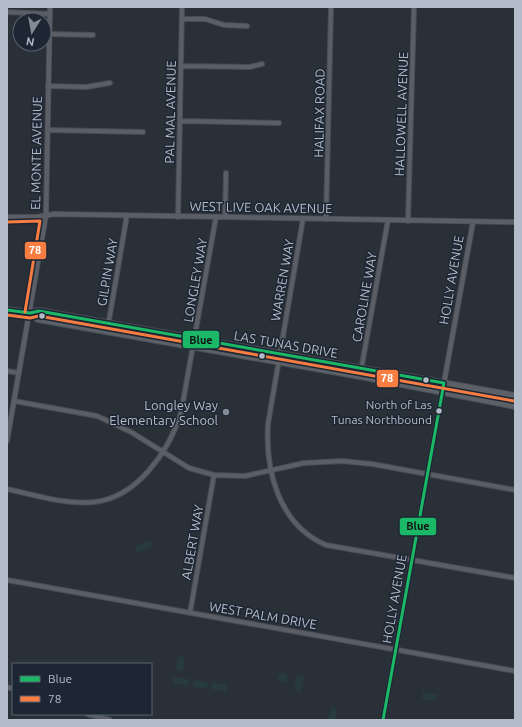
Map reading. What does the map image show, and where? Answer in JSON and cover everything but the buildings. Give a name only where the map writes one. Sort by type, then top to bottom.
[{"type":"main road","name":"LAS TUNAS DRIVE","points":[[7,310],[30,314],[39,311],[515,396]]},
{"type":"main road","name":"LAS TUNAS DRIVE","points":[[30,314],[36,319],[360,376],[515,406]]},
{"type":"street","name":"PAL MAL AVENUE","points":[[178,216],[182,7]]},
{"type":"street","name":"HALIFAX ROAD","points":[[326,219],[331,7]]},
{"type":"street","name":"HALLOWELL AVENUE","points":[[408,221],[414,7]]},
{"type":"street","points":[[182,19],[205,19],[224,25],[247,26]]},
{"type":"street","points":[[52,34],[93,35]]},
{"type":"street","name":"EL MONTE AVENUE","points":[[7,441],[46,215],[49,52]]},
{"type":"street","points":[[181,66],[250,67],[262,64]]},
{"type":"street","points":[[48,86],[86,87],[110,83]]},
{"type":"street","points":[[180,122],[279,123]]},
{"type":"street","points":[[48,130],[143,132]]},
{"type":"street","points":[[224,217],[226,173]]},
{"type":"street","name":"WEST LIVE OAK AVENUE","points":[[7,217],[37,217],[46,215],[126,215],[515,222]]},
{"type":"street","name":"GILPIN WAY","points":[[107,332],[126,215]]},
{"type":"street","name":"LONGLEY WAY","points":[[7,489],[83,502],[108,499],[129,488],[144,475],[163,452],[177,426],[181,413],[216,217]]},
{"type":"street","name":"WARREN WAY","points":[[303,219],[268,424],[267,446],[271,471],[281,503],[295,524],[312,538],[335,547],[515,578]]},
{"type":"street","name":"CAROLINE WAY","points":[[360,376],[388,220]]},
{"type":"street","name":"HOLLY AVENUE","points":[[383,720],[473,222]]},
{"type":"street","points":[[7,371],[19,373]]},
{"type":"street","points":[[14,401],[97,416],[131,432],[189,468],[214,475],[240,476],[271,471],[304,463],[342,461],[372,464],[515,490]]},
{"type":"street","name":"ALBERT WAY","points":[[190,612],[214,475]]},
{"type":"street","name":"WEST PALM DRIVE","points":[[7,580],[515,671]]},
{"type":"street","points":[[91,715],[110,720]]},
{"type":"green space","points":[[151,540],[153,547],[137,553],[135,546]]},
{"type":"green space","points":[[178,656],[185,657],[183,671],[176,670]]},
{"type":"green space","points":[[281,673],[285,673],[287,674],[287,682],[281,683],[278,680],[278,676]]},
{"type":"green space","points":[[297,676],[304,677],[301,692],[294,690]]},
{"type":"green space","points":[[174,677],[189,679],[188,686],[173,683]]},
{"type":"green space","points":[[194,680],[208,683],[207,689],[193,687]]},
{"type":"green space","points":[[212,682],[227,685],[226,692],[211,689]]},
{"type":"green space","points":[[423,692],[437,695],[436,701],[422,699]]},
{"type":"green space","points":[[331,707],[337,709],[335,720],[328,720]]},
{"type":"transit line","name":"78","points":[[7,222],[40,221],[25,312]]},
{"type":"transit line","name":"Blue","points":[[7,310],[30,313],[39,311],[444,383],[383,720]]},
{"type":"transit line","name":"78","points":[[7,315],[30,318],[39,316],[514,401]]},
{"type":"place","name":"North of Las Tunas Northbound","points":[[439,411]]},
{"type":"place","name":"Longley Way Elementary School","points":[[226,412]]}]
